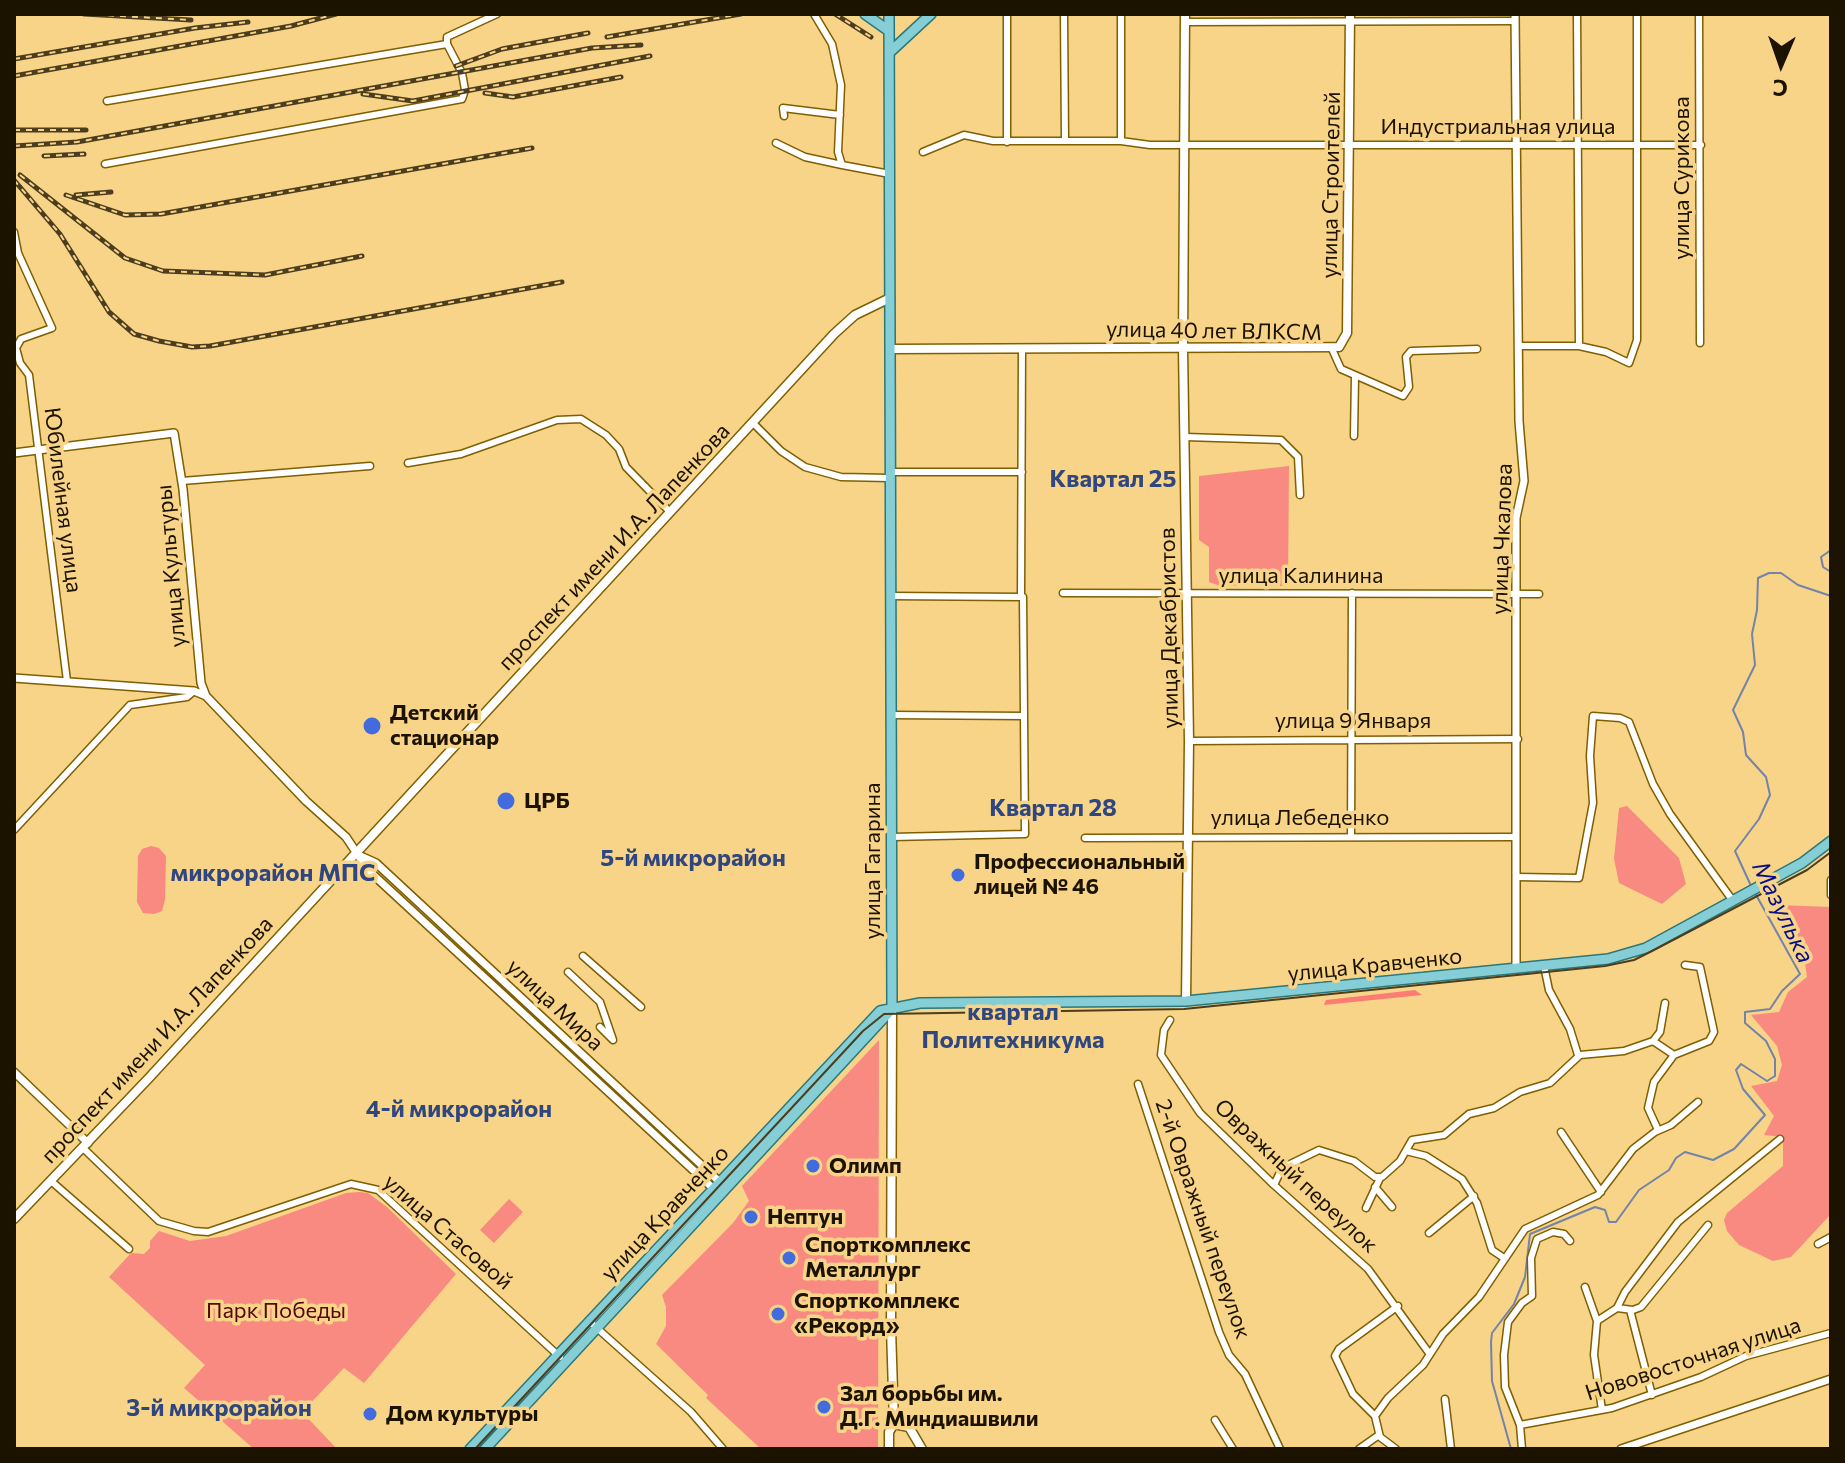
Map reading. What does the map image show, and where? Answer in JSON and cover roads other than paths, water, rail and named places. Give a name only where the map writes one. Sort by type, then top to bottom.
[{"type":"main road","points":[[865,14],[889,31]]},
{"type":"main road","name":"улица Гагарина","points":[[889,14],[891,1328],[894,1424],[889,1432],[889,1449]]},
{"type":"main road","points":[[889,53],[931,14]]},
{"type":"main road","name":"улица Декабристов","points":[[1185,18],[1183,348],[1189,741],[1186,1001]]},
{"type":"main road","name":"улица Строителей","points":[[1332,349],[1339,347],[1347,333],[1350,18]]},
{"type":"main road","name":"проспект имени И.А. Лапенкова","points":[[14,1219],[86,1146],[353,853],[855,315],[890,298]]},
{"type":"main road","name":"улица 40 лет ВЛКСМ","points":[[890,349],[1332,349]]},
{"type":"main road","name":"улица Кравченко","points":[[593,1325],[609,1299],[872,1017],[892,1009],[920,1003],[1186,1001],[1629,955],[1766,884],[1831,841]]},
{"type":"main road","name":"улица Кравченко","points":[[470,1449],[483,1446],[593,1325],[618,1307],[892,1009]]},
{"type":"main road","points":[[894,1424],[909,1427],[922,1449]]},
{"type":"street","points":[[105,164],[462,99],[465,90],[462,73],[447,44],[447,37],[497,14]]},
{"type":"street","points":[[814,14],[832,44],[841,85],[838,152],[842,165]]},
{"type":"street","points":[[1007,14],[1007,142]]},
{"type":"street","points":[[1064,14],[1065,141]]},
{"type":"street","points":[[1121,14],[1121,141]]},
{"type":"street","points":[[1577,14],[1579,346]]},
{"type":"street","points":[[1519,346],[1579,346],[1606,352],[1629,363],[1637,340],[1637,14]]},
{"type":"street","name":"улица Сурикова","points":[[1699,14],[1700,343]]},
{"type":"street","points":[[1185,18],[1515,18]]},
{"type":"street","name":"улица Чкалова","points":[[1515,18],[1519,421],[1524,481],[1516,503],[1516,968]]},
{"type":"street","points":[[107,101],[447,44]]},
{"type":"street","points":[[784,116],[783,108],[840,115]]},
{"type":"street","name":"Индустриальная улица","points":[[923,152],[964,135],[1007,142],[1121,141],[1185,145],[1701,145]]},
{"type":"street","points":[[776,143],[805,157],[890,174]]},
{"type":"street","name":"Юбилейная улица","points":[[14,232],[18,253],[52,328],[21,339],[16,348],[20,363],[29,375],[67,681]]},
{"type":"street","points":[[892,837],[1025,834],[1022,348]]},
{"type":"street","name":"улица 40 лет ВЛКСМ","points":[[1332,349],[1337,366],[1403,396],[1409,387],[1406,357],[1411,351],[1477,349]]},
{"type":"street","points":[[1354,436],[1355,376]]},
{"type":"street","points":[[408,463],[451,456],[557,420],[581,419],[606,435],[619,449],[626,467],[670,512]]},
{"type":"street","points":[[753,423],[781,451],[805,467],[841,477],[1022,472]]},
{"type":"street","name":"улица Культуры","points":[[39,450],[174,433],[182,481],[201,683],[206,696]]},
{"type":"street","points":[[1185,437],[1281,440],[1298,457],[1300,495]]},
{"type":"street","points":[[14,453],[39,450]]},
{"type":"street","points":[[182,481],[370,466]]},
{"type":"street","name":"улица Калинина","points":[[1063,593],[1539,594]]},
{"type":"street","points":[[1351,836],[1352,593]]},
{"type":"street","points":[[890,596],[1023,597]]},
{"type":"street","name":"улица Мира","points":[[14,678],[194,691],[206,696],[306,801],[346,837],[353,853],[376,863],[451,940],[725,1193]]},
{"type":"street","points":[[14,830],[130,705],[187,697],[194,691]]},
{"type":"street","points":[[891,715],[1024,716]]},
{"type":"street","points":[[1516,877],[1579,878],[1593,803],[1590,756],[1593,716],[1620,718],[1629,722],[1653,784],[1670,814],[1733,901]]},
{"type":"street","name":"улица 9 Января","points":[[1189,741],[1518,739]]},
{"type":"street","name":"улица Лебеденко","points":[[1085,838],[1516,837]]},
{"type":"street","points":[[1831,880],[1831,895]]},
{"type":"street","points":[[583,956],[641,1007]]},
{"type":"street","points":[[1658,1130],[1648,1104],[1654,1082],[1674,1055],[1709,1041],[1714,1032],[1700,967],[1685,965]]},
{"type":"street","points":[[1544,966],[1549,990],[1570,1029],[1578,1055]]},
{"type":"street","points":[[568,972],[600,1002],[613,1040],[600,1027]]},
{"type":"street","points":[[1366,1208],[1380,1178],[1398,1164],[1412,1140],[1444,1135],[1469,1114],[1494,1108],[1520,1092],[1550,1083],[1578,1055],[1624,1051],[1653,1041],[1660,1032],[1665,1003]]},
{"type":"street","points":[[872,1017],[880,1025]]},
{"type":"street","name":"Овражный переулок","points":[[1170,1020],[1164,1030],[1162,1059],[1210,1125],[1368,1269],[1398,1306],[1429,1353]]},
{"type":"street","points":[[1653,1041],[1674,1055]]},
{"type":"street","points":[[825,1067],[834,1075]]},
{"type":"street","points":[[14,1072],[86,1146]]},
{"type":"street","name":"2-й Овражный переулок","points":[[1138,1084],[1219,1332],[1229,1355],[1245,1374],[1280,1449]]},
{"type":"street","points":[[1375,1416],[1388,1398],[1423,1365],[1429,1353],[1479,1297],[1504,1258],[1534,1223],[1601,1192],[1626,1156],[1698,1102]]},
{"type":"street","points":[[1561,1132],[1601,1192]]},
{"type":"street","points":[[761,1136],[770,1143]]},
{"type":"street","points":[[1597,1321],[1617,1308],[1625,1292],[1678,1222],[1780,1139]]},
{"type":"street","name":"улица Стасовой","points":[[86,1146],[159,1221],[194,1231],[208,1232],[351,1184],[378,1190],[561,1359]]},
{"type":"street","points":[[1274,1185],[1282,1168],[1304,1161],[1312,1151],[1319,1150],[1354,1161],[1380,1178]]},
{"type":"street","points":[[1406,1151],[1422,1154],[1462,1179],[1474,1196],[1492,1250],[1504,1258]]},
{"type":"street","points":[[734,1166],[742,1173]]},
{"type":"street","points":[[51,1181],[129,1249]]},
{"type":"street","points":[[1375,1187],[1392,1207]]},
{"type":"street","points":[[1429,1233],[1474,1196]]},
{"type":"street","points":[[702,1201],[710,1209]]},
{"type":"street","points":[[1617,1308],[1630,1310],[1641,1307],[1708,1225]]},
{"type":"street","points":[[1522,1449],[1520,1425],[1504,1378],[1508,1322],[1522,1303],[1532,1296],[1531,1258],[1537,1239],[1553,1232],[1564,1234],[1570,1241]]},
{"type":"street","points":[[1818,1244],[1831,1237]]},
{"type":"street","points":[[667,1238],[676,1246]]},
{"type":"street","points":[[1585,1287],[1597,1321],[1594,1355],[1602,1410]]},
{"type":"street","points":[[609,1299],[618,1307]]},
{"type":"street","points":[[1396,1449],[1379,1435],[1375,1416],[1353,1394],[1335,1356],[1339,1349],[1398,1306]]},
{"type":"street","points":[[1630,1310],[1652,1395]]},
{"type":"street","points":[[593,1325],[691,1412],[723,1449]]},
{"type":"street","name":"Нововосточная улица","points":[[1520,1425],[1602,1410],[1652,1395],[1746,1356],[1831,1333]]},
{"type":"street","points":[[1621,1449],[1831,1379]]},
{"type":"street","points":[[1445,1399],[1451,1449]]},
{"type":"street","points":[[1215,1420],[1233,1449]]},
{"type":"street","points":[[1359,1449],[1379,1435]]},
{"type":"waterway","name":"Мазулька","points":[[1831,550],[1821,557],[1823,567],[1831,572]]},
{"type":"waterway","name":"Мазулька","points":[[1752,888],[1735,851],[1759,819],[1770,795],[1766,777],[1746,755],[1743,732],[1733,710],[1755,665],[1752,634],[1757,610],[1758,578],[1769,573],[1781,573],[1798,585],[1831,596]]},
{"type":"waterway","name":"Мазулька","points":[[1511,1449],[1492,1381],[1491,1342],[1492,1333],[1514,1304],[1525,1277],[1530,1234],[1595,1207],[1605,1210],[1609,1222],[1616,1222],[1639,1190],[1669,1170],[1676,1158],[1685,1152],[1713,1160],[1734,1149],[1765,1115],[1743,1089],[1736,1070],[1741,1064],[1767,1081],[1775,1076],[1775,1059],[1766,1041],[1745,1023],[1745,1012],[1770,1009],[1782,991],[1800,974],[1755,893]]},
{"type":"tram line","points":[[475,1449],[863,1031],[884,1014],[1184,1009],[1605,966],[1634,960],[1652,951],[1807,870],[1831,852]]},
{"type":"railway","points":[[84,14],[191,20]]},
{"type":"railway","points":[[14,76],[291,26],[336,14]]},
{"type":"railway","points":[[607,37],[741,14]]},
{"type":"railway","points":[[835,14],[871,37]]},
{"type":"railway","points":[[14,59],[248,22]]},
{"type":"railway","points":[[456,66],[502,49],[588,33]]},
{"type":"railway","points":[[14,146],[77,142],[592,48],[641,45]]},
{"type":"railway","points":[[363,94],[413,101],[650,56]]},
{"type":"railway","points":[[485,93],[513,97],[621,77]]},
{"type":"railway","points":[[14,130],[86,130]]},
{"type":"railway","points":[[66,195],[125,215],[161,214],[532,148]]},
{"type":"railway","points":[[44,156],[84,154]]},
{"type":"railway","points":[[20,175],[125,258],[163,271],[265,275],[362,256]]},
{"type":"railway","points":[[14,180],[60,234],[109,312],[134,334],[159,341],[192,347],[210,346],[562,282]]},
{"type":"railway","points":[[76,195],[111,192]]},
{"type":"place","name":"Детский стационар","points":[[372,726]]},
{"type":"place","name":"ЦРБ","points":[[506,801]]},
{"type":"place","name":"Профессиональный лицей № 46","points":[[958,875]]},
{"type":"place","name":"Олимп","points":[[813,1166]]},
{"type":"place","name":"Нептун","points":[[751,1217]]},
{"type":"place","name":"Спорткомплекс Металлург","points":[[789,1258]]},
{"type":"place","name":"Спорткомплекс «Рекорд»","points":[[778,1314]]},
{"type":"place","name":"Зал борьбы им. Д.Г. Миндиашвили","points":[[824,1407]]},
{"type":"place","name":"Дом культуры","points":[[370,1414]]},
{"type":"district","name":"Квартал 25","points":[[1113,479]]},
{"type":"district","name":"Квартал 28","points":[[1053,808]]},
{"type":"district","name":"5-й микрорайон","points":[[693,858]]},
{"type":"district","name":"микрорайон МПС","points":[[273,873]]},
{"type":"district","name":"квартал Политехникума","points":[[1013,1026]]},
{"type":"district","name":"4-й микрорайон","points":[[459,1109]]},
{"type":"district","name":"3-й микрорайон","points":[[219,1408]]},
{"type":"park label","name":"Парк Победы","points":[[276,1311]]}]
